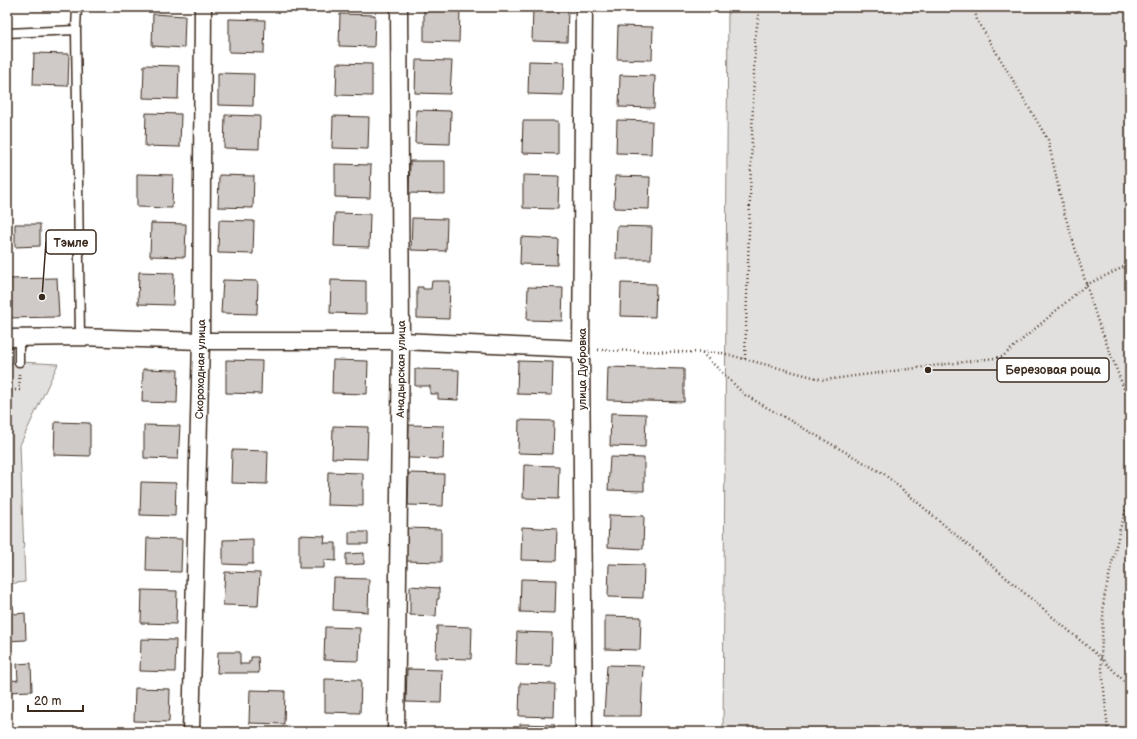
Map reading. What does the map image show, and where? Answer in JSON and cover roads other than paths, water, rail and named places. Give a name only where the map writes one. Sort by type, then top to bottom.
[{"type":"street","name":"Скороходная улица","points":[[191,732],[201,341],[203,7]]},
{"type":"street","name":"Анадырская улица","points":[[396,732],[401,341],[399,7]]},
{"type":"street","name":"улица Дубровка","points":[[584,7],[581,349],[584,732]]},
{"type":"street","points":[[13,338],[80,337],[201,341],[401,341],[581,349]]},
{"type":"lane","points":[[77,7],[76,30],[80,337]]},
{"type":"lane","points":[[7,33],[76,30]]},
{"type":"lane","points":[[13,338],[19,362]]},
{"type":"place","name":"Тэмле","points":[[42,297]]},
{"type":"place","name":"Березовая роща","points":[[928,370]]}]
